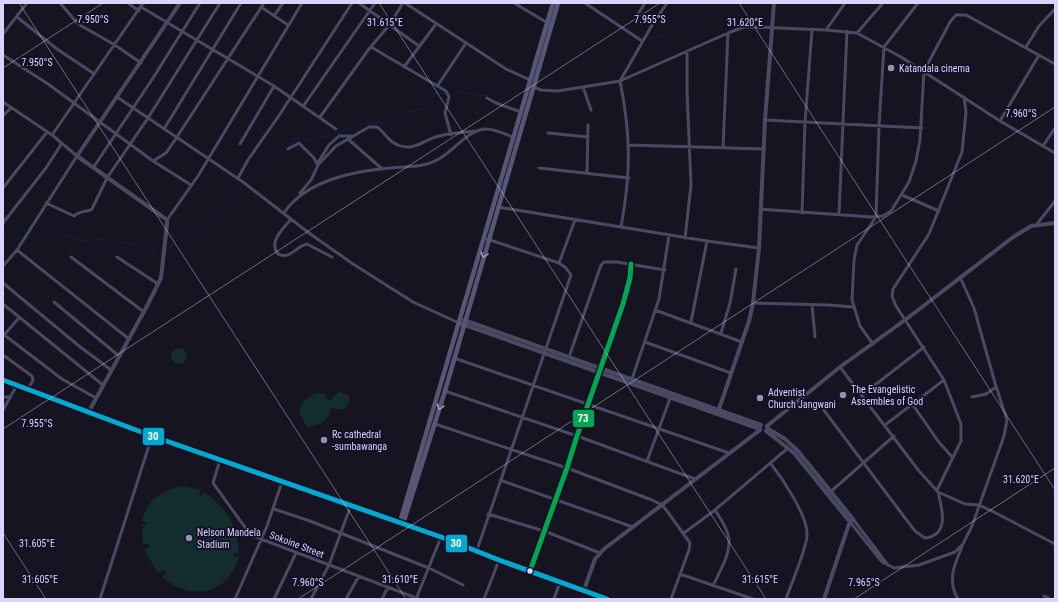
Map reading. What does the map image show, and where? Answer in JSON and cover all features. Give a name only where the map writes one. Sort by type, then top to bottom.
[{"type":"highway","points":[[3,380],[152,436],[441,536],[499,560],[607,599]]},
{"type":"main road","points":[[486,239],[498,207],[549,24],[553,3]]},
{"type":"main road","points":[[402,523],[460,322],[486,239],[530,80],[549,24],[558,3]]},
{"type":"main road","points":[[402,523],[445,391],[454,358],[460,322]]},
{"type":"street","points":[[3,34],[26,3]]},
{"type":"street","points":[[60,3],[78,24],[115,45],[141,63]]},
{"type":"street","points":[[128,3],[138,11]]},
{"type":"street","points":[[3,266],[17,250],[77,156],[180,3]]},
{"type":"street","points":[[93,168],[183,32],[200,3]]},
{"type":"street","points":[[46,203],[71,216],[81,211],[89,211],[100,195],[107,178],[148,118],[220,3]]},
{"type":"street","points":[[164,129],[241,3]]},
{"type":"street","points":[[153,161],[166,153],[264,3]]},
{"type":"street","points":[[274,16],[283,3]]},
{"type":"street","points":[[88,413],[158,284],[163,270],[167,220],[208,158],[302,3]]},
{"type":"street","points":[[238,178],[248,160],[352,3]]},
{"type":"street","points":[[359,3],[419,46]]},
{"type":"street","points":[[304,106],[375,3]]},
{"type":"street","points":[[320,117],[404,3],[506,69],[530,80]]},
{"type":"street","points":[[514,3],[549,24]]},
{"type":"street","points":[[585,3],[642,41]]},
{"type":"street","points":[[638,14],[645,3]]},
{"type":"street","points":[[621,227],[629,178],[629,145],[627,114],[620,81],[642,41],[667,3]]},
{"type":"street","points":[[718,410],[742,342],[753,303],[759,248],[765,120],[774,3]]},
{"type":"street","points":[[826,30],[845,3]]},
{"type":"street","points":[[857,33],[883,3]]},
{"type":"street","points":[[873,344],[860,326],[854,307],[852,293],[855,251],[876,217],[879,126],[884,48],[918,3]]},
{"type":"street","points":[[52,135],[93,73],[115,45],[142,5],[167,23],[274,86],[336,129]]},
{"type":"street","points":[[261,7],[288,25]]},
{"type":"street","points":[[1026,47],[1039,26],[1055,9]]},
{"type":"street","points":[[760,209],[876,217],[884,216],[891,211],[902,195],[916,161],[922,128],[924,71],[950,22],[960,13],[1026,47],[1055,64]]},
{"type":"street","points":[[17,17],[54,46],[93,73]]},
{"type":"street","points":[[404,67],[436,24]]},
{"type":"street","points":[[532,87],[541,90],[558,91],[620,81],[728,33],[744,28],[772,27],[857,33],[924,71],[1000,121],[1055,153]]},
{"type":"street","points":[[802,212],[804,122],[812,30]]},
{"type":"street","points":[[839,214],[847,32]]},
{"type":"street","points":[[723,148],[728,33]]},
{"type":"street","points":[[438,86],[466,43]]},
{"type":"street","points":[[371,47],[419,77],[438,86],[449,96],[445,113],[451,135]]},
{"type":"street","points":[[685,238],[691,190],[688,146],[687,51]]},
{"type":"street","points":[[3,55],[74,103],[153,161],[191,185]]},
{"type":"street","points":[[1000,121],[1039,55]]},
{"type":"street","points":[[240,144],[274,86]]},
{"type":"street","points":[[583,88],[591,110]]},
{"type":"street","points":[[117,97],[238,178],[334,251],[426,309],[718,410],[760,428],[766,428],[790,446],[852,521],[879,559],[894,568],[919,565],[954,552],[963,544]]},
{"type":"street","points":[[823,409],[915,531],[925,538],[932,536],[938,530],[943,521],[938,491],[952,457],[961,441],[963,433],[958,414],[944,380],[893,299],[893,289],[929,234],[962,152],[966,112],[964,97]]},
{"type":"street","points":[[487,98],[521,112]]},
{"type":"street","points":[[3,102],[52,135],[93,168],[167,220]]},
{"type":"street","points":[[3,116],[11,108]]},
{"type":"street","points":[[765,120],[922,128]]},
{"type":"street","points":[[587,173],[588,125]]},
{"type":"street","points":[[317,164],[336,146],[369,127],[377,127],[391,142],[398,146],[407,147],[429,141],[437,136],[486,129],[513,137]]},
{"type":"street","points":[[1043,146],[1055,128]]},
{"type":"street","points":[[297,197],[324,182],[336,178],[381,168],[412,167],[435,161],[479,131]]},
{"type":"street","points":[[3,188],[47,132]]},
{"type":"street","points":[[548,133],[588,137]]},
{"type":"street","points":[[284,213],[311,180],[317,164],[329,145],[339,136],[355,136]]},
{"type":"street","points":[[348,139],[381,168]]},
{"type":"street","points":[[3,223],[46,168],[62,143]]},
{"type":"street","points":[[288,149],[299,143],[317,164]]},
{"type":"street","points":[[629,145],[764,149]]},
{"type":"street","points":[[539,168],[629,178]]},
{"type":"street","points":[[902,195],[939,211]]},
{"type":"street","points":[[584,590],[594,560],[600,553],[760,428],[766,428],[840,367],[905,320],[1012,238],[1037,224],[1055,201]]},
{"type":"street","points":[[498,207],[685,238],[759,248]]},
{"type":"street","points":[[290,218],[274,242],[274,248],[278,254],[289,255],[301,246],[307,244],[332,257]]},
{"type":"street","points":[[559,263],[575,220]]},
{"type":"street","points":[[1037,224],[1055,223]]},
{"type":"street","points":[[632,379],[655,310],[665,270],[670,235]]},
{"type":"street","points":[[477,550],[488,514],[512,450],[571,277],[568,270],[559,263],[486,239]]},
{"type":"street","points":[[691,322],[707,241]]},
{"type":"street","points":[[17,250],[129,339]]},
{"type":"street","points":[[117,256],[158,284]]},
{"type":"street","points":[[71,257],[144,312]]},
{"type":"street","points":[[569,357],[601,265],[609,261],[665,270]]},
{"type":"street","points":[[530,571],[567,468],[628,286],[631,264]]},
{"type":"street","points":[[721,333],[730,303],[736,269]]},
{"type":"street","points":[[958,599],[952,585],[952,573],[963,544],[972,526],[1007,424],[1006,415],[996,387],[974,308],[960,277]]},
{"type":"street","points":[[3,282],[79,346],[111,370]]},
{"type":"street","points":[[54,302],[120,356]]},
{"type":"street","points":[[753,303],[854,307]]},
{"type":"street","points":[[3,304],[103,385]]},
{"type":"street","points":[[812,305],[815,337]]},
{"type":"street","points":[[655,310],[742,342]]},
{"type":"street","points":[[19,318],[3,335],[62,379],[96,398]]},
{"type":"street","points":[[645,342],[731,373]]},
{"type":"street","points":[[862,395],[924,347]]},
{"type":"street","points":[[545,351],[569,357],[600,370],[632,379],[672,394]]},
{"type":"street","points":[[3,355],[32,376],[33,380],[28,389]]},
{"type":"street","points":[[454,358],[588,403],[729,453]]},
{"type":"street","points":[[840,367],[894,436],[919,471],[938,491],[965,504],[979,505],[1055,544]]},
{"type":"street","points":[[885,425],[944,380]]},
{"type":"street","points":[[3,410],[17,385]]},
{"type":"street","points":[[972,397],[986,394],[996,387]]},
{"type":"street","points":[[445,391],[577,436],[695,479]]},
{"type":"street","points":[[647,461],[672,394]]},
{"type":"street","points":[[3,397],[10,397]]},
{"type":"street","points":[[913,405],[938,441],[952,457]]},
{"type":"street","points":[[434,424],[567,468],[636,493],[662,505],[690,543],[671,599]]},
{"type":"street","points":[[100,599],[152,436]]},
{"type":"street","points":[[829,493],[894,436]]},
{"type":"street","points":[[684,533],[715,510],[771,464],[790,446]]},
{"type":"street","name":"Sokoine Street","points":[[220,460],[213,483],[247,530],[261,539],[417,599]]},
{"type":"street","points":[[771,464],[794,500],[804,521],[808,535],[786,599]]},
{"type":"street","points":[[500,480],[633,527]]},
{"type":"street","points":[[235,599],[274,509],[282,482]]},
{"type":"street","points":[[312,599],[329,565],[352,505]]},
{"type":"street","points":[[274,509],[429,568],[463,585]]},
{"type":"street","points":[[713,586],[726,555],[729,541],[726,528],[715,510]]},
{"type":"street","points":[[488,514],[544,531],[600,553]]},
{"type":"street","points":[[824,599],[852,521]]},
{"type":"street","points":[[417,599],[441,536]]},
{"type":"street","points":[[274,599],[296,553]]},
{"type":"street","points":[[484,599],[499,560]]},
{"type":"street","points":[[680,574],[753,599]]},
{"type":"street","points":[[346,599],[359,576]]},
{"type":"street","points":[[554,599],[560,582]]},
{"type":"street","points":[[382,599],[388,587]]},
{"type":"street","points":[[1044,596],[1050,599]]},
{"type":"green space","points":[[176,348],[182,348],[187,353],[185,362],[182,364],[176,364],[171,359],[171,353]]},
{"type":"green space","points":[[339,391],[349,396],[350,400],[344,410],[331,408],[326,420],[320,424],[307,427],[299,412],[301,404],[315,393],[325,394],[325,398],[330,401]]},
{"type":"green space","name":"Nelson Mandela Stadium","points":[[181,486],[201,490],[199,495],[201,496],[204,492],[212,498],[230,518],[236,534],[239,554],[234,553],[234,556],[239,557],[234,570],[226,580],[217,587],[207,591],[196,592],[185,590],[173,585],[162,577],[166,573],[164,570],[158,573],[144,550],[150,546],[148,543],[143,545],[142,524],[146,525],[147,522],[142,521],[147,507],[161,494]]},
{"type":"waterway","points":[[650,39],[668,34],[688,25],[706,15],[720,3]]},
{"type":"waterway","points":[[448,94],[459,92],[485,96],[506,88],[518,88],[525,86]]},
{"type":"waterway","points":[[166,252],[175,241],[213,217],[229,199],[233,198],[253,173],[267,167],[282,149],[298,137],[311,141],[319,137],[329,136],[366,123],[386,122],[402,113],[429,108],[435,93],[445,93]]},
{"type":"waterway","points":[[25,238],[52,229],[65,236],[84,241],[99,239],[133,244],[140,247],[149,256],[152,255],[153,249],[163,252]]},
{"type":"waterway","points":[[3,237],[22,239]]},
{"type":"transit line","name":"73","points":[[530,571],[623,304],[630,278],[631,264]]},
{"type":"transit line","name":"30","points":[[3,380],[152,436],[441,537],[499,560],[607,599]]},
{"type":"place","name":"Katandala cinema","points":[[891,68]]},
{"type":"place","name":"The Evangelistic Assembles of God","points":[[843,395]]},
{"type":"place","name":"Adventist Church Jangwani","points":[[760,398]]},
{"type":"place","name":"Rc cathedral -sumbawanga","points":[[324,440]]},
{"type":"place","name":"Nelson Mandela Stadium","points":[[189,538]]}]
